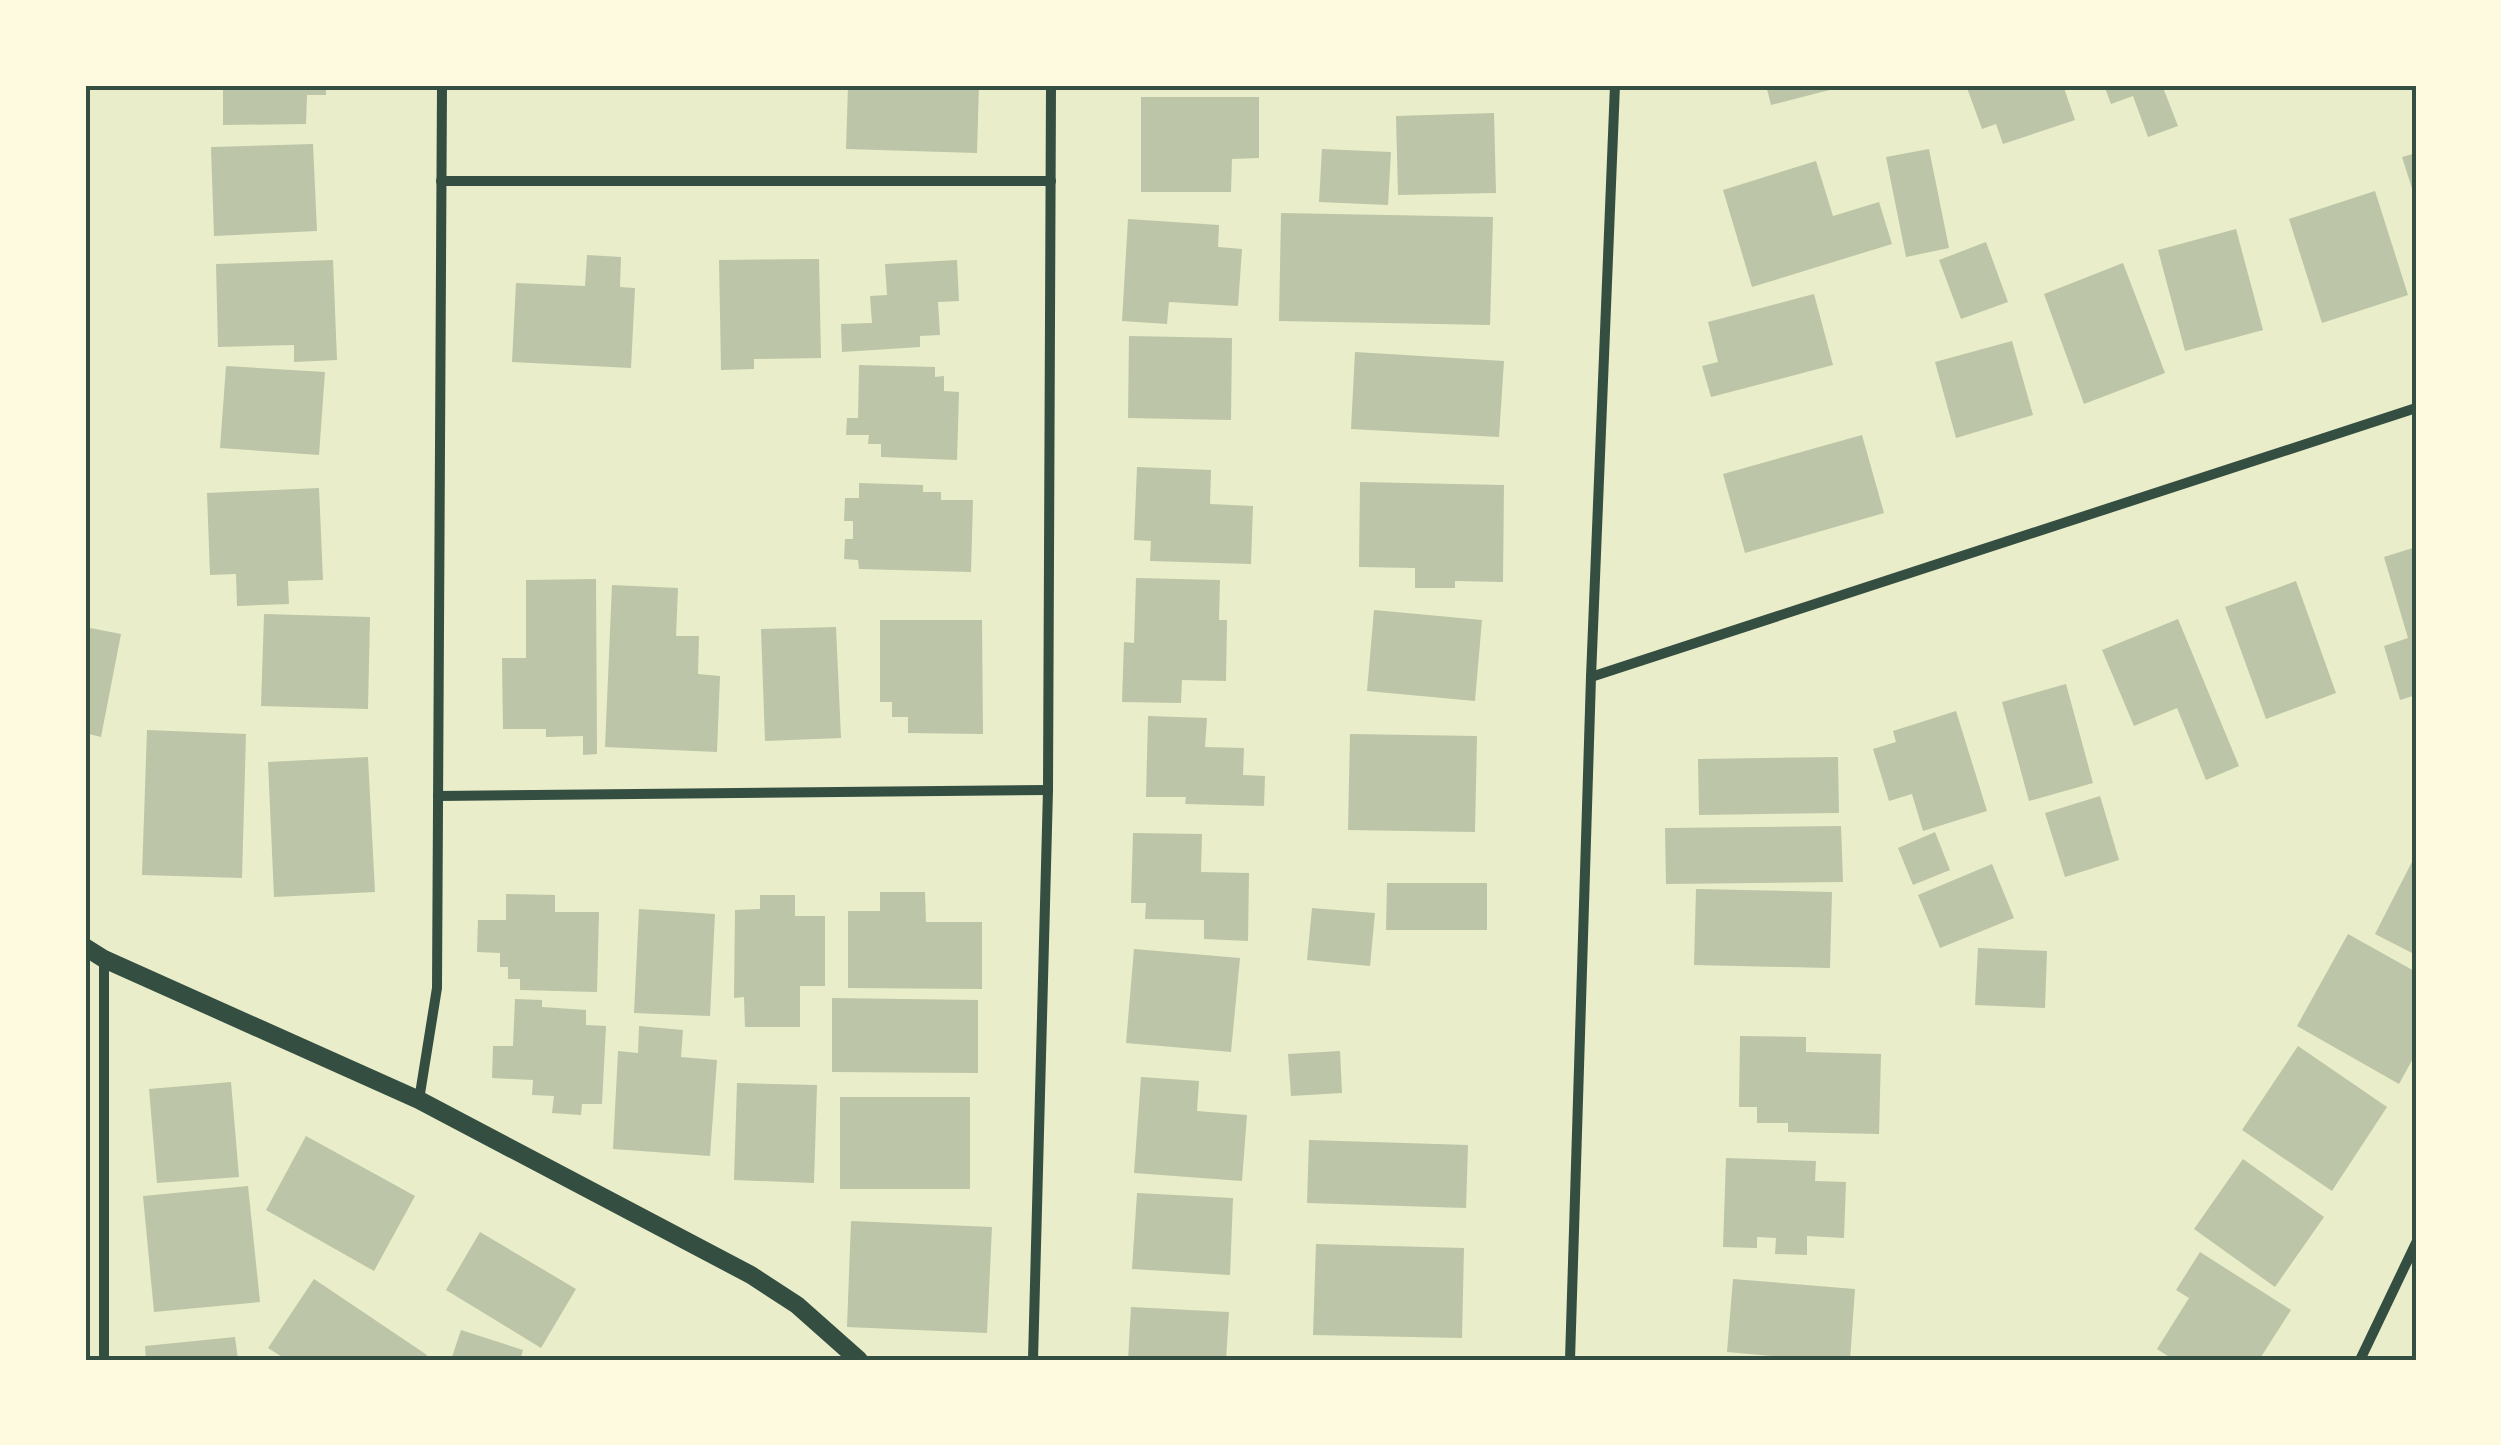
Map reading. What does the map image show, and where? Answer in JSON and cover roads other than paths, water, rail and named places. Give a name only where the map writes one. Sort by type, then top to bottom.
[{"type":"street","points":[[418,1100],[437,988],[442,85]]},
{"type":"street","points":[[1033,1360],[1048,790],[1051,85]]},
{"type":"street","points":[[1570,1360],[1590,677],[1615,85]]},
{"type":"street","points":[[441,181],[1051,181]]},
{"type":"street","points":[[1590,677],[2416,408]]},
{"type":"street","points":[[438,796],[1048,790]]},
{"type":"street","points":[[85,947],[418,1100],[751,1275],[797,1305],[859,1360]]},
{"type":"street","points":[[104,959],[104,1360]]},
{"type":"street","points":[[2360,1360],[2416,1243]]}]
